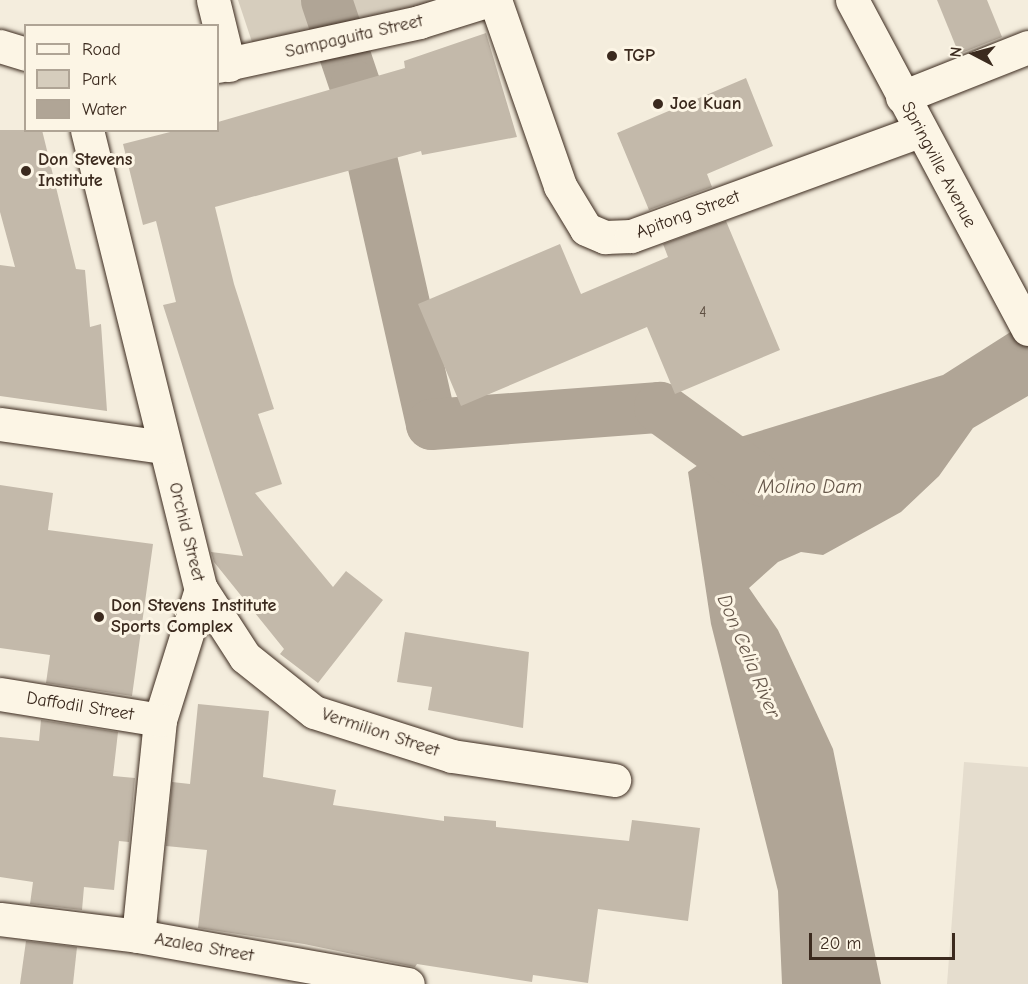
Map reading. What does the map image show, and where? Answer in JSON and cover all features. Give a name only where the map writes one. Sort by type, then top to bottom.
[{"type":"street","points":[[213,0],[217,24]]},
{"type":"street","name":"Sampaguita Street","points":[[223,65],[357,37],[489,0]]},
{"type":"street","name":"Apitong Street","points":[[495,0],[560,186],[586,229],[605,237],[631,236],[920,130]]},
{"type":"street","name":"Springville Avenue","points":[[852,0],[1003,286],[1028,328]]},
{"type":"street","points":[[219,39],[223,65]]},
{"type":"street","points":[[0,46],[24,53]]},
{"type":"street","points":[[902,97],[1028,48]]},
{"type":"street","name":"Orchid Street","points":[[87,132],[201,589],[160,720],[138,936]]},
{"type":"street","points":[[0,424],[164,447]]},
{"type":"street","name":"Vermilion Street","points":[[201,589],[245,657],[314,712],[452,756],[614,780]]},
{"type":"street","name":"Daffodil Street","points":[[0,694],[160,720]]},
{"type":"street","name":"Azalea Street","points":[[0,919],[138,936],[408,984]]},
{"type":"shaded area","points":[[964,762],[1028,767],[1028,984],[947,984]]},
{"type":"green space","points":[[238,0],[461,0],[252,42]]},
{"type":"water","name":"Molino Dam","points":[[1028,321],[1028,396],[973,428],[939,476],[901,512],[823,555],[801,552],[778,562],[749,588],[778,630],[833,749],[881,984],[782,984],[778,891],[711,624],[688,472],[737,438],[943,375]]},
{"type":"building","points":[[937,0],[987,0],[1002,37],[959,54]]},
{"type":"building","points":[[486,33],[517,137],[422,155],[421,151],[215,207],[234,284],[274,409],[258,414],[282,484],[255,493],[333,587],[346,571],[383,600],[318,683],[280,654],[284,649],[214,562],[211,552],[243,556],[163,305],[176,302],[156,221],[143,225],[123,144],[170,132],[219,132],[219,122],[405,68],[404,61]]},
{"type":"building","points":[[746,78],[773,146],[707,174],[712,187],[649,210],[617,133]]},
{"type":"building","points":[[0,130],[42,132],[76,269],[85,270],[90,327],[101,324],[107,411],[0,396],[0,265],[15,267],[0,212]]},
{"type":"building","points":[[726,221],[780,350],[675,394],[647,327],[461,406],[418,304],[560,244],[581,294],[668,257],[663,244]]},
{"type":"building","points":[[0,485],[53,493],[48,530],[153,544],[132,696],[46,683],[50,655],[0,648]]},
{"type":"building","points":[[405,632],[529,652],[523,728],[428,710],[432,687],[397,682]]},
{"type":"building","points":[[198,704],[269,711],[263,777],[336,790],[333,805],[444,821],[444,816],[496,821],[496,827],[629,841],[632,820],[700,828],[688,921],[598,909],[588,983],[533,975],[532,982],[417,964],[415,967],[304,944],[198,928],[207,850],[166,846],[172,782],[190,784]]},
{"type":"building","points":[[41,720],[118,732],[113,776],[135,778],[129,842],[119,841],[114,890],[84,887],[82,910],[30,904],[33,882],[0,877],[0,737],[39,741]]},
{"type":"building","points":[[26,941],[77,947],[73,984],[20,984]]},
{"type":"waterway","points":[[326,0],[355,86],[431,424],[659,407],[760,480]]},
{"type":"place","name":"TGP","points":[[612,56]]},
{"type":"place","name":"Joe Kuan","points":[[658,104]]},
{"type":"place","name":"Don Stevens Institute","points":[[26,171]]},
{"type":"place","name":"Don Stevens Institute Sports Complex","points":[[99,617]]},
{"type":"water label","name":"Don Celia River","points":[[749,656]]}]
